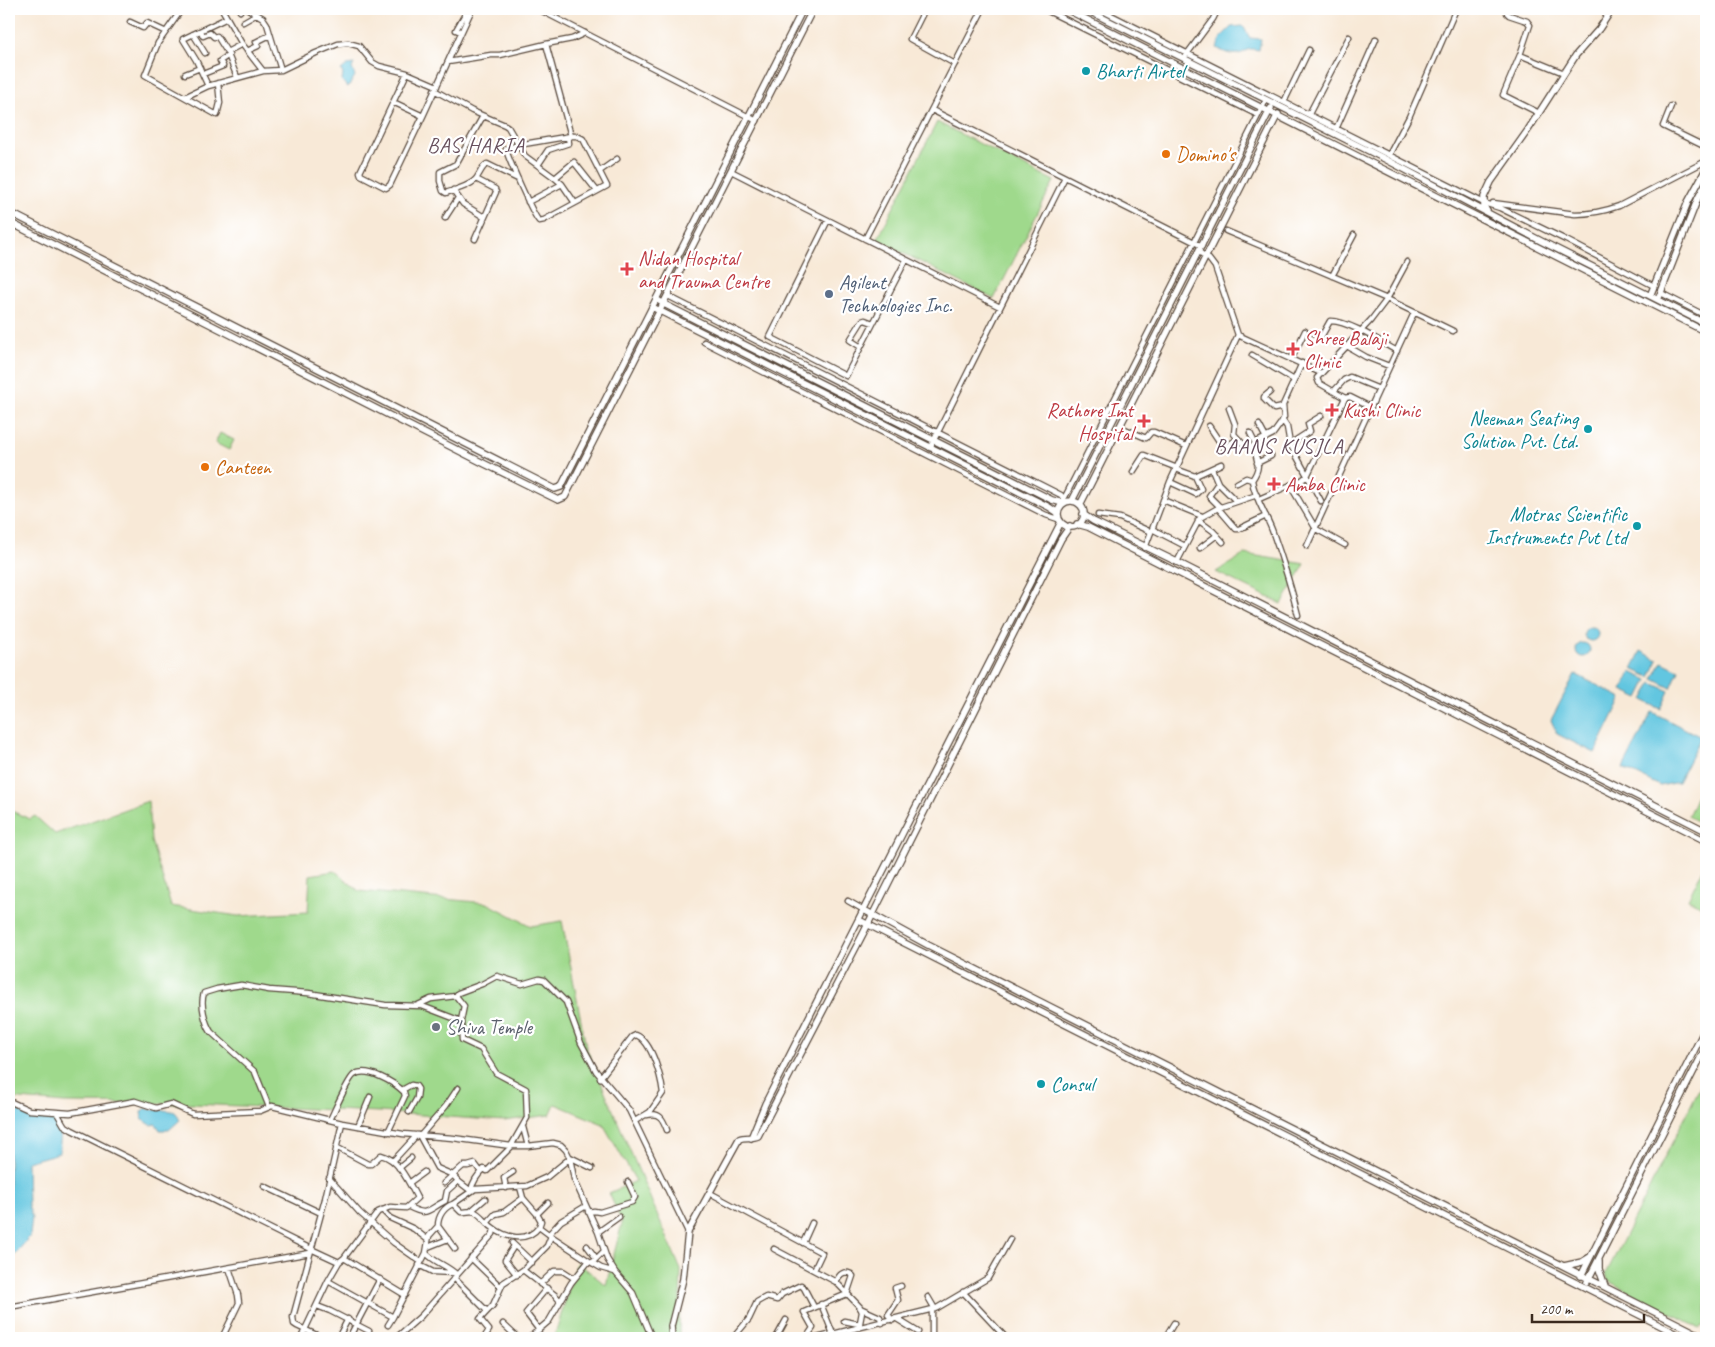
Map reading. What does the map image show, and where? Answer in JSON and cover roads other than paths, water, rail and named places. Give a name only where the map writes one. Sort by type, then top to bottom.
[{"type":"street","points":[[182,9],[164,31],[145,75],[217,114],[220,103],[218,83]]},
{"type":"street","points":[[222,9],[242,44],[263,71]]},
{"type":"street","points":[[248,9],[263,18],[281,70]]},
{"type":"street","points":[[461,32],[456,30],[468,9]]},
{"type":"street","points":[[407,73],[360,172],[361,175],[384,187],[390,185],[472,9]]},
{"type":"street","points":[[538,9],[757,121]]},
{"type":"street","points":[[558,500],[558,489],[561,487],[803,9]]},
{"type":"street","points":[[558,500],[565,497],[813,9]]},
{"type":"street","points":[[917,9],[924,10],[910,39],[955,64]]},
{"type":"street","points":[[865,239],[983,9]]},
{"type":"street","points":[[1044,9],[1258,115]]},
{"type":"street","points":[[1066,9],[1497,227],[1512,230],[1706,324]]},
{"type":"street","points":[[1085,9],[1273,104],[1335,131],[1484,203],[1508,212],[1654,286]]},
{"type":"street","points":[[1099,9],[1284,101],[1335,131]]},
{"type":"street","points":[[1184,58],[1213,19],[1218,9]]},
{"type":"street","points":[[1388,158],[1409,118],[1456,9]]},
{"type":"street","points":[[1507,9],[1509,15],[1530,23],[1520,55],[1503,95],[1539,113]]},
{"type":"street","points":[[1497,227],[1485,209],[1484,195],[1576,55],[1599,29],[1612,9]]},
{"type":"street","points":[[243,22],[257,14]]},
{"type":"street","points":[[208,86],[200,68],[183,41],[193,34],[227,18]]},
{"type":"street","points":[[130,22],[143,28],[147,23],[164,31]]},
{"type":"street","points":[[200,31],[203,36],[210,33],[213,37],[217,36],[228,54],[237,77]]},
{"type":"street","points":[[448,62],[491,54],[500,55],[572,39],[585,33]]},
{"type":"street","points":[[193,34],[205,53]]},
{"type":"street","points":[[247,51],[258,46],[256,42],[270,35]]},
{"type":"street","points":[[1309,114],[1348,37]]},
{"type":"street","points":[[1335,131],[1376,39]]},
{"type":"street","points":[[185,97],[208,86],[237,77],[263,71],[281,70],[316,52],[338,44],[348,43],[359,46],[372,62],[379,66],[407,73],[482,116],[508,128],[525,156],[562,184],[575,203]]},
{"type":"street","points":[[203,74],[223,66],[220,61],[242,44]]},
{"type":"street","points":[[538,165],[548,150],[569,143],[546,44]]},
{"type":"street","points":[[672,1338],[671,1326],[683,1279],[688,1232],[739,1139],[758,1136],[873,915],[1061,539],[1070,526],[1077,524],[1082,519],[1083,514],[1080,505],[1278,116],[1309,50]]},
{"type":"street","points":[[1520,55],[1564,73]]},
{"type":"street","points":[[185,74],[200,68]]},
{"type":"street","points":[[1067,501],[1194,241],[1266,100]]},
{"type":"street","points":[[393,102],[423,116]]},
{"type":"street","points":[[751,1138],[765,1104],[1059,518],[1059,508],[1067,501],[1199,252],[1273,104]]},
{"type":"street","points":[[1671,106],[1663,126],[1706,147]]},
{"type":"street","points":[[932,110],[1202,246]]},
{"type":"street","points":[[482,116],[456,164],[440,172],[443,191],[446,193],[471,183],[486,164],[519,180]]},
{"type":"street","points":[[577,136],[583,139],[607,186],[539,221],[536,219],[506,152],[508,148],[518,145],[577,136]]},
{"type":"street","points":[[1388,158],[1490,215],[1512,230],[1706,332]]},
{"type":"street","points":[[600,171],[617,159]]},
{"type":"street","points":[[1484,203],[1575,214],[1605,211],[1619,206],[1706,161]]},
{"type":"street","points":[[555,178],[574,162],[597,192]]},
{"type":"street","points":[[1650,296],[1692,193],[1706,169]]},
{"type":"street","points":[[731,171],[1000,307]]},
{"type":"street","points":[[930,448],[1065,177]]},
{"type":"street","points":[[475,239],[495,191],[476,178]]},
{"type":"street","points":[[1658,300],[1698,198],[1706,183]]},
{"type":"street","points":[[528,202],[562,184]]},
{"type":"street","points":[[453,190],[463,204],[484,218]]},
{"type":"street","points":[[444,218],[458,198]]},
{"type":"street","points":[[9,212],[558,489]]},
{"type":"street","points":[[828,220],[770,337],[846,376],[906,260]]},
{"type":"street","points":[[9,222],[558,500]]},
{"type":"street","points":[[1226,231],[1387,299],[1452,331]]},
{"type":"street","points":[[1332,276],[1354,235]]},
{"type":"street","points":[[1145,548],[1162,500],[1238,335],[1215,267],[1206,256],[1199,252]]},
{"type":"street","points":[[1370,407],[1350,397],[1345,398],[1317,381],[1317,378],[1361,331],[1387,299],[1408,262]]},
{"type":"street","points":[[1661,293],[1706,316]]},
{"type":"street","points":[[668,296],[1067,501],[1080,505]]},
{"type":"street","points":[[656,298],[664,304],[1052,500],[1067,501]]},
{"type":"street","points":[[652,307],[704,341],[742,357],[1049,507],[1070,526]]},
{"type":"street","points":[[1307,546],[1414,313]]},
{"type":"street","points":[[861,347],[850,340],[862,321],[865,320],[873,323]]},
{"type":"street","points":[[1314,333],[1321,337],[1330,321],[1335,321],[1361,331],[1396,350]]},
{"type":"street","points":[[1292,358],[1305,331]]},
{"type":"street","points":[[1238,335],[1292,358],[1321,373]]},
{"type":"street","points":[[1347,346],[1366,357],[1389,366]]},
{"type":"street","points":[[1252,355],[1294,380]]},
{"type":"street","points":[[742,357],[1046,515],[1059,518]]},
{"type":"street","points":[[1229,408],[1236,424],[1234,433],[1244,445],[1254,446],[1273,434],[1283,420],[1283,407],[1302,363]]},
{"type":"street","points":[[1334,391],[1344,380],[1350,377],[1379,389]]},
{"type":"street","points":[[1270,392],[1264,399],[1273,408],[1283,407]]},
{"type":"street","points":[[1177,562],[1200,518],[1219,507],[1236,501],[1258,497],[1290,485],[1307,476],[1345,398]]},
{"type":"street","points":[[1290,444],[1310,431],[1309,423],[1321,416]]},
{"type":"street","points":[[1283,420],[1288,427],[1290,444],[1321,501]]},
{"type":"street","points":[[1209,426],[1223,447],[1238,439]]},
{"type":"street","points":[[1259,426],[1266,438]]},
{"type":"street","points":[[1125,429],[1146,438],[1151,432],[1154,432],[1186,446]]},
{"type":"street","points":[[1250,433],[1258,471],[1252,480]]},
{"type":"street","points":[[1133,472],[1144,455],[1195,476],[1201,487],[1196,494],[1170,482]]},
{"type":"street","points":[[1257,463],[1271,456]]},
{"type":"street","points":[[1195,476],[1221,464]]},
{"type":"street","points":[[1212,469],[1218,483],[1236,501]]},
{"type":"street","points":[[1237,484],[1246,478],[1252,480]]},
{"type":"street","points":[[1252,480],[1287,572],[1298,615]]},
{"type":"street","points":[[1218,483],[1209,496],[1236,529],[1266,516]]},
{"type":"street","points":[[1290,485],[1316,529],[1345,545]]},
{"type":"street","points":[[1162,500],[1200,518],[1223,542]]},
{"type":"street","points":[[1083,514],[1145,548],[1197,572],[1706,831]]},
{"type":"street","points":[[1098,515],[1120,518],[1185,546]]},
{"type":"street","points":[[1077,524],[1088,527],[1706,841]]},
{"type":"street","points":[[1200,548],[1217,535]]},
{"type":"street","points":[[1193,581],[1197,572]]},
{"type":"street","points":[[848,901],[928,945],[1706,1338]]},
{"type":"street","points":[[858,920],[1685,1338]]},
{"type":"street","points":[[924,953],[928,945]]},
{"type":"street","points":[[418,1005],[431,999],[456,996],[458,993],[482,984],[494,976],[500,976],[522,984],[539,979],[544,980],[566,1002],[581,1043],[600,1078],[622,1100],[629,1110],[688,1232]]},
{"type":"street","points":[[269,1107],[255,1072],[211,1032],[208,1027],[202,999],[204,994],[217,989],[241,985],[385,1005],[418,1005],[461,1021]]},
{"type":"street","points":[[456,996],[463,1005],[461,1021],[462,1040],[481,1049],[496,1073],[526,1090],[527,1118],[523,1127],[512,1146],[487,1171],[481,1172],[473,1183],[471,1191]]},
{"type":"street","points":[[1577,1283],[1706,1027]]},
{"type":"street","points":[[600,1078],[632,1037],[636,1035],[645,1040],[658,1066],[663,1090],[661,1097],[650,1112],[635,1121]]},
{"type":"street","points":[[1585,1287],[1706,1047]]},
{"type":"street","points":[[330,1120],[354,1075],[364,1073],[390,1081],[402,1090],[405,1096],[388,1132]]},
{"type":"street","points":[[402,1090],[411,1085],[416,1086],[418,1089],[417,1098],[409,1112]]},
{"type":"street","points":[[392,1161],[446,1106],[458,1088]]},
{"type":"street","points":[[358,1126],[370,1097]]},
{"type":"street","points":[[9,1101],[29,1110],[57,1113],[86,1111],[135,1101],[156,1108],[172,1104],[183,1111],[193,1114],[260,1111],[272,1106],[388,1132],[512,1146],[557,1143],[566,1150],[570,1158],[574,1179],[598,1232],[604,1251],[615,1272],[633,1293],[652,1338]]},
{"type":"street","points":[[57,1113],[64,1125],[72,1130],[310,1251],[339,1262]]},
{"type":"street","points":[[643,1116],[658,1114],[661,1116],[667,1130]]},
{"type":"street","points":[[323,1338],[294,1324],[293,1317],[321,1214],[342,1123]]},
{"type":"street","points":[[523,1127],[528,1146]]},
{"type":"street","points":[[419,1135],[437,1168],[453,1175],[471,1191]]},
{"type":"street","points":[[336,1147],[368,1164],[371,1164],[381,1155],[392,1161],[399,1168],[417,1198],[408,1207]]},
{"type":"street","points":[[399,1168],[411,1158]]},
{"type":"street","points":[[570,1158],[592,1168]]},
{"type":"street","points":[[456,1249],[438,1226],[438,1220],[444,1209],[476,1188],[520,1188],[527,1186],[547,1177],[570,1158]]},
{"type":"street","points":[[444,1183],[463,1166],[474,1164],[481,1172]]},
{"type":"street","points":[[409,1183],[424,1172]]},
{"type":"street","points":[[506,1188],[504,1178],[513,1172]]},
{"type":"street","points":[[329,1178],[360,1213],[394,1243],[433,1272],[455,1275]]},
{"type":"street","points":[[445,1201],[447,1191],[458,1180]]},
{"type":"street","points":[[588,1212],[600,1212],[634,1201],[635,1197],[628,1182]]},
{"type":"street","points":[[264,1186],[321,1214]]},
{"type":"street","points":[[445,1201],[461,1212],[476,1212],[494,1229],[518,1238],[532,1234],[539,1227],[541,1221],[523,1198],[520,1188]]},
{"type":"street","points":[[710,1193],[823,1254],[814,1270]]},
{"type":"street","points":[[487,1223],[495,1214],[504,1212],[523,1198]]},
{"type":"street","points":[[471,1211],[485,1199]]},
{"type":"street","points":[[301,1338],[339,1262],[344,1258],[370,1222],[382,1210],[390,1207],[408,1207],[423,1213],[445,1201]]},
{"type":"street","points":[[537,1214],[548,1203]]},
{"type":"street","points":[[439,1204],[444,1209]]},
{"type":"street","points":[[484,1338],[489,1330],[480,1320],[495,1301],[500,1287],[506,1280],[523,1270],[547,1246],[551,1234],[561,1221],[586,1206]]},
{"type":"street","points":[[382,1210],[390,1218],[414,1229],[428,1240]]},
{"type":"street","points":[[598,1232],[619,1216]]},
{"type":"street","points":[[804,1243],[812,1223]]},
{"type":"street","points":[[1478,1232],[1482,1225]]},
{"type":"street","points":[[388,1325],[426,1253],[429,1236],[438,1226]]},
{"type":"street","points":[[539,1227],[601,1268],[615,1272]]},
{"type":"street","points":[[396,1338],[421,1316],[455,1275],[493,1234],[494,1229]]},
{"type":"street","points":[[428,1247],[448,1238]]},
{"type":"street","points":[[817,1338],[859,1326],[882,1323],[934,1309],[988,1278],[1010,1239]]},
{"type":"street","points":[[517,1275],[505,1260],[513,1245],[532,1262]]},
{"type":"street","points":[[587,1246],[596,1258]]},
{"type":"street","points":[[774,1249],[836,1282],[860,1308],[880,1317],[882,1323]]},
{"type":"street","points":[[9,1307],[229,1268],[310,1251]]},
{"type":"street","points":[[533,1337],[551,1318],[574,1278],[604,1251]]},
{"type":"street","points":[[426,1253],[432,1260],[445,1265],[487,1311]]},
{"type":"street","points":[[1564,1266],[1582,1262],[1591,1255]]},
{"type":"street","points":[[344,1258],[405,1295]]},
{"type":"street","points":[[472,1258],[500,1287]]},
{"type":"street","points":[[1599,1259],[1599,1269],[1605,1287]]},
{"type":"street","points":[[222,1338],[239,1303],[229,1268]]},
{"type":"street","points":[[523,1270],[547,1288],[560,1301]]},
{"type":"street","points":[[540,1284],[554,1271],[563,1271],[574,1278]]},
{"type":"street","points":[[836,1282],[844,1272],[853,1276],[847,1294]]},
{"type":"street","points":[[349,1338],[380,1279]]},
{"type":"street","points":[[328,1281],[393,1317]]},
{"type":"street","points":[[733,1338],[749,1318],[757,1302],[764,1298],[777,1300],[782,1294],[801,1285],[814,1307]]},
{"type":"street","points":[[901,1286],[895,1288],[898,1300],[888,1315],[918,1332]]},
{"type":"street","points":[[539,1330],[526,1314],[547,1288]]},
{"type":"street","points":[[963,1292],[1006,1338]]},
{"type":"street","points":[[806,1338],[812,1328],[804,1313],[847,1294]]},
{"type":"street","points":[[928,1297],[934,1309],[932,1336]]},
{"type":"street","points":[[821,1304],[833,1334]]},
{"type":"street","points":[[317,1306],[369,1330]]},
{"type":"street","points":[[859,1326],[862,1312],[860,1308]]},
{"type":"street","points":[[338,1338],[348,1319]]},
{"type":"street","points":[[776,1338],[786,1320]]},
{"type":"street","points":[[844,1321],[859,1326]]},
{"type":"street","points":[[1165,1338],[1174,1322]]},
{"type":"street","points":[[503,1324],[518,1338]]},
{"type":"water","points":[[1243,26],[1250,38],[1261,39],[1259,50],[1249,49],[1235,54],[1227,53],[1217,48],[1221,37],[1231,27]]},
{"type":"water","points":[[354,64],[352,68],[355,76],[347,87],[342,81],[343,74],[341,70],[347,65]]},
{"type":"water","points":[[1591,627],[1596,629],[1598,634],[1596,639],[1591,641],[1586,639],[1584,634],[1586,629]]},
{"type":"water","points":[[1583,643],[1588,645],[1590,650],[1588,655],[1583,657],[1578,655],[1576,650],[1578,645]]},
{"type":"water","points":[[1641,651],[1658,660],[1650,677],[1632,669]]},
{"type":"water","points":[[1662,662],[1679,670],[1671,688],[1653,679]]},
{"type":"water","points":[[1631,672],[1648,680],[1639,698],[1622,690]]},
{"type":"water","points":[[1575,674],[1622,698],[1595,753],[1557,734],[1551,720]]},
{"type":"water","points":[[1652,683],[1669,691],[1661,709],[1643,700]]},
{"type":"water","points":[[1652,712],[1701,737],[1678,782],[1660,786],[1623,768]]},
{"type":"water","points":[[9,1107],[33,1118],[48,1117],[60,1123],[58,1130],[61,1132],[59,1153],[27,1162],[28,1205],[32,1217],[30,1236],[14,1256],[9,1256]]},
{"type":"water","points":[[145,1108],[174,1112],[180,1120],[169,1130],[160,1130],[156,1124],[151,1125],[142,1119],[141,1112]]},
{"type":"place","name":"Bharti Airtel","points":[[1086,71]]},
{"type":"place","name":"Domino's","points":[[1166,154]]},
{"type":"place","name":"Nidan Hospital and Trauma Centre","points":[[627,269]]},
{"type":"place","name":"Agilent Technologies Inc.","points":[[829,294]]},
{"type":"place","name":"Shree Balaji Clinic","points":[[1293,349]]},
{"type":"place","name":"Kushi Clinic","points":[[1332,410]]},
{"type":"place","name":"Rathore Imt Hospital","points":[[1144,421]]},
{"type":"place","name":"Neeman Seating Solution Pvt. Ltd.","points":[[1588,429]]},
{"type":"place","name":"Canteen","points":[[205,467]]},
{"type":"place","name":"Amba Clinic","points":[[1274,484]]},
{"type":"place","name":"Motras Scientific Instruments Pvt Ltd","points":[[1637,526]]},
{"type":"place","name":"Shiva Temple","points":[[436,1027]]},
{"type":"place","name":"Consul","points":[[1041,1084]]},
{"type":"district","name":"BAS HARIA","points":[[476,145]]},
{"type":"district","name":"BAANS KUSJLA","points":[[1279,446]]}]
